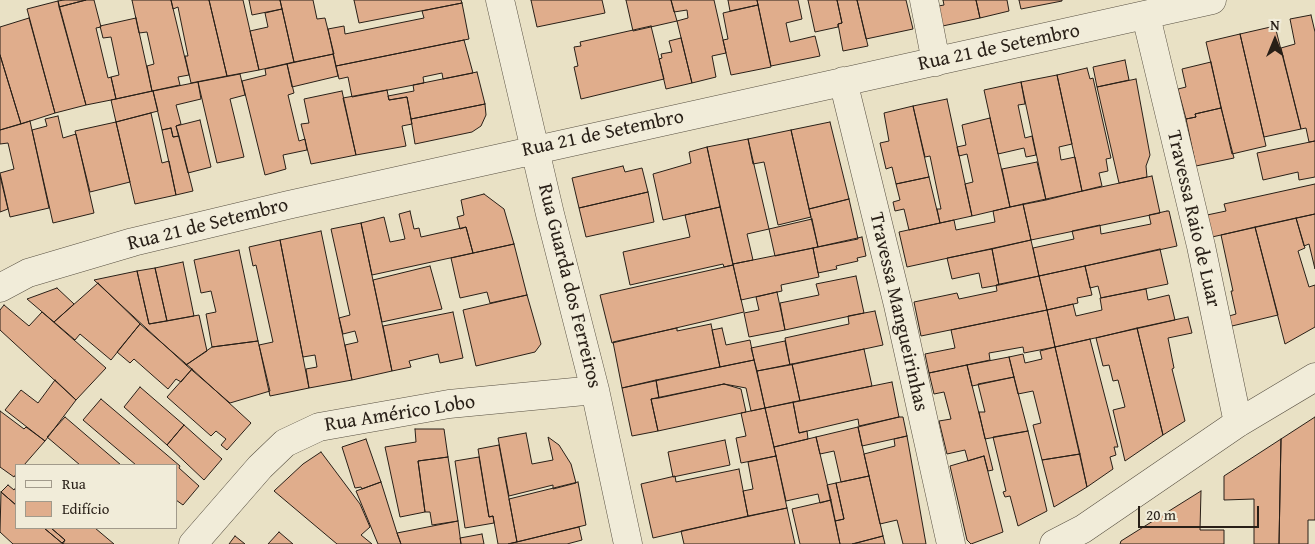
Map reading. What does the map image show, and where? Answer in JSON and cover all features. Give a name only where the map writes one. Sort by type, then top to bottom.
[{"type":"street","name":"Rua Guarda dos Ferreiros","points":[[500,0],[595,390],[628,544]]},
{"type":"street","points":[[924,0],[936,62]]},
{"type":"street","name":"Rua 21 de Setembro","points":[[0,288],[28,273],[133,242],[535,149],[1212,0]]},
{"type":"street","name":"Travessa Raio de Luar","points":[[1146,16],[1201,246],[1238,423]]},
{"type":"street","name":"Travessa Mangueirinhas","points":[[842,81],[900,315],[951,544]]},
{"type":"street","points":[[1054,544],[1083,536],[1238,423],[1315,377]]},
{"type":"street","name":"Rua Américo Lobo","points":[[194,544],[260,467],[285,443],[319,427],[449,404],[595,390]]},
{"type":"building","points":[[86,0],[59,7],[58,1]]},
{"type":"building","points":[[86,0],[94,0],[101,27],[96,28],[108,78],[111,77],[116,99],[86,105],[59,7]]},
{"type":"building","points":[[132,0],[171,0],[189,75],[178,77],[180,85],[152,91],[147,66],[154,64],[147,32],[139,33]]},
{"type":"building","points":[[171,0],[209,0],[227,76],[191,83],[185,56],[188,56],[178,7],[173,9]]},
{"type":"building","points":[[209,0],[243,0],[259,70],[227,76]]},
{"type":"building","points":[[249,0],[280,0],[282,9],[252,15]]},
{"type":"building","points":[[280,0],[313,0],[317,19],[325,18],[334,54],[294,62]]},
{"type":"building","points":[[354,0],[461,0],[462,3],[359,23]]},
{"type":"building","points":[[531,0],[602,0],[605,13],[537,27]]},
{"type":"building","points":[[626,0],[671,0],[677,21],[633,31]]},
{"type":"building","points":[[671,0],[714,0],[726,53],[712,56],[716,77],[692,83],[677,21],[688,18],[687,10],[674,12]]},
{"type":"building","points":[[728,0],[757,0],[758,5],[730,11]]},
{"type":"building","points":[[757,0],[798,0],[802,19],[786,23],[790,42],[815,36],[820,56],[771,66]]},
{"type":"building","points":[[808,0],[837,0],[842,23],[838,24],[838,27],[815,32]]},
{"type":"building","points":[[837,0],[857,0],[868,46],[843,51],[838,24],[842,23]]},
{"type":"building","points":[[857,0],[906,0],[913,29],[866,39]]},
{"type":"building","points":[[943,0],[976,0],[980,18],[938,27],[933,7],[944,5]]},
{"type":"building","points":[[976,0],[1007,0],[1009,11],[980,18]]},
{"type":"building","points":[[1019,0],[1062,0],[1062,1],[1021,9]]},
{"type":"building","points":[[58,1],[86,105],[55,113],[27,9]]},
{"type":"building","points":[[462,3],[469,39],[336,66],[328,29],[344,26],[345,34],[424,18],[422,11]]},
{"type":"building","points":[[758,5],[771,67],[731,75],[723,40],[728,39],[723,13]]},
{"type":"building","points":[[282,9],[294,62],[259,70],[250,31],[268,27],[265,13]]},
{"type":"building","points":[[1311,15],[1315,32],[1315,141],[1309,142],[1306,128],[1301,129],[1281,48],[1295,44],[1290,19]]},
{"type":"building","points":[[29,18],[55,113],[21,124],[0,55],[0,27]]},
{"type":"building","points":[[136,18],[152,91],[116,99],[111,77],[119,75],[111,37],[103,38],[100,26]]},
{"type":"building","points":[[651,26],[664,79],[581,99],[574,67],[578,66],[574,47],[581,46],[580,42]]},
{"type":"building","points":[[1275,26],[1301,129],[1264,137],[1240,34]]},
{"type":"building","points":[[1240,34],[1266,146],[1232,154],[1206,42]]},
{"type":"building","points":[[681,38],[692,83],[666,89],[659,59],[662,58],[661,54],[672,52],[669,41]]},
{"type":"building","points":[[464,40],[473,73],[443,79],[442,73],[423,77],[424,83],[352,97],[348,77],[339,79],[336,66]]},
{"type":"building","points":[[333,54],[338,76],[292,87],[287,64]]},
{"type":"building","points":[[0,55],[21,124],[0,130]]},
{"type":"building","points":[[1125,60],[1129,80],[1097,87],[1093,67]]},
{"type":"building","points":[[1211,62],[1221,108],[1195,114],[1196,117],[1186,119],[1178,89],[1186,87],[1182,69]]},
{"type":"building","points":[[287,64],[294,93],[288,95],[299,141],[305,139],[307,150],[283,155],[286,169],[265,175],[242,81],[266,75],[265,69]]},
{"type":"building","points":[[1087,68],[1090,79],[1093,78],[1111,158],[1106,159],[1108,171],[1099,173],[1102,186],[1082,191],[1057,75]]},
{"type":"building","points":[[477,72],[485,104],[411,119],[407,97],[389,100],[388,96],[414,91],[413,85]]},
{"type":"building","points":[[240,74],[245,95],[230,99],[244,157],[217,163],[198,82]]},
{"type":"building","points":[[1057,75],[1072,144],[1059,147],[1061,160],[1075,157],[1082,191],[1046,200],[1021,82]]},
{"type":"building","points":[[1136,79],[1150,155],[1146,166],[1147,177],[1119,183],[1097,87]]},
{"type":"building","points":[[198,82],[201,99],[176,105],[181,124],[176,126],[179,136],[173,137],[171,128],[162,130],[153,91]]},
{"type":"building","points":[[1021,82],[1025,104],[1018,105],[1025,138],[1032,136],[1036,155],[1026,157],[1024,148],[998,154],[984,90]]},
{"type":"building","points":[[387,90],[389,100],[407,97],[412,124],[402,126],[406,146],[356,155],[343,98]]},
{"type":"building","points":[[153,91],[158,111],[116,122],[111,100]]},
{"type":"building","points":[[342,91],[356,155],[311,164],[301,124],[309,123],[304,99]]},
{"type":"building","points":[[947,99],[972,216],[940,223],[937,209],[941,209],[930,156],[925,157],[913,106]]},
{"type":"building","points":[[485,104],[486,115],[481,126],[472,132],[415,144],[411,119]]},
{"type":"building","points":[[913,106],[929,177],[896,184],[892,167],[886,169],[880,143],[889,141],[884,113]]},
{"type":"building","points":[[1221,108],[1234,158],[1196,166],[1186,119],[1196,117],[1195,114]]},
{"type":"building","points":[[151,113],[162,163],[169,161],[176,195],[135,204],[116,122]]},
{"type":"building","points":[[58,116],[63,138],[76,134],[94,213],[53,223],[32,130],[47,126],[45,119]]},
{"type":"building","points":[[990,118],[1010,207],[972,216],[965,184],[973,182],[967,154],[959,156],[957,147],[966,145],[962,125]]},
{"type":"building","points":[[200,120],[211,167],[188,173],[176,126]]},
{"type":"building","points":[[30,121],[49,208],[10,217],[0,173],[14,169],[8,143],[0,144],[0,130]]},
{"type":"building","points":[[116,122],[130,182],[90,192],[75,131]]},
{"type":"building","points":[[830,122],[849,199],[809,209],[791,130]]},
{"type":"building","points":[[171,128],[173,137],[179,136],[193,191],[176,195],[162,130]]},
{"type":"building","points":[[791,130],[811,217],[778,225],[764,162],[753,164],[748,139]]},
{"type":"building","points":[[748,139],[769,229],[747,234],[753,260],[733,264],[707,147]]},
{"type":"building","points":[[1315,141],[1315,177],[1299,180],[1298,172],[1263,180],[1257,153]]},
{"type":"building","points":[[707,147],[720,207],[663,220],[653,174],[691,163],[689,152]]},
{"type":"building","points":[[1037,162],[1046,200],[1010,207],[1002,169]]},
{"type":"building","points":[[623,166],[625,172],[642,168],[648,192],[579,208],[572,178]]},
{"type":"building","points":[[0,176],[8,209],[0,212]]},
{"type":"building","points":[[1152,176],[1160,213],[1031,240],[1023,204]]},
{"type":"building","points":[[929,177],[940,223],[909,230],[904,209],[895,211],[893,202],[900,200],[896,184]]},
{"type":"building","points":[[1315,184],[1315,214],[1212,237],[1207,215],[1226,211],[1224,204]]},
{"type":"building","points":[[648,192],[654,222],[586,237],[579,208]]},
{"type":"building","points":[[484,194],[504,209],[514,244],[473,253],[466,227],[460,229],[457,217],[464,215],[461,200]]},
{"type":"building","points":[[849,199],[858,239],[818,247],[809,209]]},
{"type":"building","points":[[1023,204],[1031,240],[907,267],[899,232],[954,220],[956,230],[995,222],[993,211]]},
{"type":"building","points":[[720,207],[733,265],[724,267],[723,264],[630,285],[623,252],[690,237],[685,215]]},
{"type":"building","points":[[410,211],[414,229],[419,228],[421,237],[466,227],[473,253],[372,275],[361,223],[384,217],[390,242],[405,239],[399,214]]},
{"type":"building","points":[[1169,211],[1177,246],[1039,276],[1033,248],[1074,239],[1072,231],[1100,225],[1101,234],[1151,224],[1149,215]]},
{"type":"building","points":[[1315,214],[1315,269],[1309,244],[1304,246],[1296,218]]},
{"type":"building","points":[[1296,218],[1305,248],[1298,251],[1309,287],[1315,285],[1315,327],[1285,344],[1255,227]]},
{"type":"building","points":[[812,219],[818,247],[775,256],[769,229]]},
{"type":"building","points":[[361,223],[392,371],[352,380],[345,345],[358,342],[355,331],[343,334],[339,318],[350,315],[331,229]]},
{"type":"building","points":[[1255,227],[1278,315],[1232,326],[1229,316],[1236,314],[1221,235]]},
{"type":"building","points":[[321,231],[352,380],[309,388],[306,369],[317,367],[315,355],[303,357],[280,240]]},
{"type":"building","points":[[862,237],[866,256],[857,258],[858,261],[836,266],[837,269],[818,273],[813,248]]},
{"type":"building","points":[[280,240],[309,388],[270,396],[259,345],[273,342],[256,265],[253,266],[249,247]]},
{"type":"building","points":[[1031,240],[1039,276],[999,285],[992,249]]},
{"type":"building","points":[[514,244],[527,295],[490,303],[487,292],[460,298],[451,258]]},
{"type":"building","points":[[813,248],[819,277],[781,285],[782,291],[741,300],[733,264]]},
{"type":"building","points":[[992,249],[999,285],[982,288],[979,273],[952,279],[947,258]]},
{"type":"building","points":[[1160,249],[1168,284],[1101,298],[1098,286],[1090,288],[1085,266]]},
{"type":"building","points":[[239,250],[258,341],[212,347],[206,314],[216,312],[211,291],[201,293],[194,260]]},
{"type":"building","points":[[183,262],[194,316],[167,321],[155,268]]},
{"type":"building","points":[[733,265],[744,312],[612,343],[600,295]]},
{"type":"building","points":[[430,266],[442,309],[382,322],[373,280]]},
{"type":"building","points":[[1085,266],[1092,295],[1077,298],[1078,303],[1047,310],[1039,276]]},
{"type":"building","points":[[155,268],[167,321],[149,324],[137,271]]},
{"type":"building","points":[[137,271],[149,324],[199,315],[207,351],[186,365],[94,280]]},
{"type":"building","points":[[856,276],[864,313],[785,330],[780,303],[819,295],[816,284]]},
{"type":"building","points":[[1039,276],[1047,310],[921,336],[914,302],[957,293],[959,299],[997,291],[996,285]]},
{"type":"building","points":[[98,283],[140,324],[111,360],[80,334],[75,340],[54,322]]},
{"type":"building","points":[[57,288],[74,304],[54,322],[27,299]]},
{"type":"building","points":[[1146,289],[1148,300],[1169,295],[1175,320],[1055,347],[1047,310],[1073,304],[1076,316],[1102,310],[1100,298]]},
{"type":"building","points":[[777,292],[785,330],[749,337],[744,313],[759,310],[756,297]]},
{"type":"building","points":[[527,295],[541,344],[535,352],[476,366],[463,310]]},
{"type":"building","points":[[4,305],[29,326],[42,312],[106,368],[76,400],[0,330],[0,310]]},
{"type":"building","points":[[1047,310],[1055,347],[1024,353],[1023,347],[989,353],[990,360],[929,373],[925,354],[955,348],[951,330]]},
{"type":"building","points":[[875,311],[883,345],[790,365],[785,338],[849,324],[848,316]]},
{"type":"building","points":[[453,312],[463,358],[440,363],[438,354],[409,361],[411,367],[392,371],[383,326]]},
{"type":"building","points":[[1188,317],[1192,333],[1168,338],[1174,368],[1172,369],[1185,421],[1163,435],[1137,328]]},
{"type":"building","points":[[140,324],[192,369],[181,382],[176,379],[168,389],[134,359],[130,363],[117,352]]},
{"type":"building","points":[[711,324],[720,367],[622,388],[613,342],[677,328],[677,331]]},
{"type":"building","points":[[722,328],[726,345],[750,340],[754,360],[720,367],[712,330]]},
{"type":"building","points":[[1137,328],[1163,435],[1125,461],[1113,410],[1125,407],[1118,380],[1113,381],[1109,365],[1103,366],[1096,338]]},
{"type":"building","points":[[1090,339],[1118,447],[1114,447],[1116,455],[1110,457],[1113,469],[1087,487],[1055,347]]},
{"type":"building","points":[[258,341],[270,391],[230,403],[186,365],[212,347]]},
{"type":"building","points":[[785,341],[790,365],[757,371],[751,348]]},
{"type":"building","points":[[1055,347],[1080,454],[1042,460],[1033,425],[1041,423],[1033,391],[1018,394],[1009,357],[1023,354],[1025,363],[1042,359],[1040,351]]},
{"type":"building","points":[[864,349],[872,386],[800,401],[792,364]]},
{"type":"building","points":[[1009,357],[1014,377],[972,386],[967,365]]},
{"type":"building","points":[[754,360],[765,408],[751,411],[746,388],[724,384],[659,398],[656,380]]},
{"type":"building","points":[[792,364],[800,401],[765,408],[757,371]]},
{"type":"building","points":[[967,365],[993,470],[988,471],[984,456],[968,461],[965,450],[947,454],[939,421],[951,419],[944,392],[934,394],[929,373]]},
{"type":"building","points":[[192,369],[251,423],[227,450],[221,445],[226,439],[216,431],[211,436],[167,397]]},
{"type":"building","points":[[1014,377],[1028,431],[985,439],[979,412],[985,412],[978,384]]},
{"type":"building","points":[[55,380],[76,400],[45,441],[5,410],[21,390],[38,403]]},
{"type":"building","points":[[656,380],[659,398],[651,399],[658,431],[632,436],[622,388]]},
{"type":"building","points":[[892,382],[899,417],[859,426],[858,419],[799,433],[793,402]]},
{"type":"building","points":[[724,384],[741,389],[746,412],[658,431],[651,399]]},
{"type":"building","points":[[140,387],[184,425],[167,445],[124,407]]},
{"type":"building","points":[[101,399],[178,464],[135,464],[83,420]]},
{"type":"building","points":[[793,402],[799,433],[807,431],[808,439],[774,447],[765,408]]},
{"type":"building","points":[[765,408],[776,456],[741,463],[736,438],[746,436],[741,413]]},
{"type":"building","points":[[0,411],[24,429],[26,427],[45,441],[25,464],[15,464],[14,477],[0,467]]},
{"type":"building","points":[[65,417],[120,464],[79,464],[47,437]]},
{"type":"building","points":[[903,417],[907,436],[862,446],[858,427]]},
{"type":"building","points":[[1315,417],[1315,520],[1308,520],[1308,544],[1279,544],[1281,439]]},
{"type":"building","points":[[184,425],[222,459],[204,480],[167,445]]},
{"type":"building","points":[[858,427],[869,476],[841,482],[834,451],[820,454],[816,437]]},
{"type":"building","points":[[415,429],[444,429],[448,457],[418,461],[425,512],[400,517],[385,447],[416,442]]},
{"type":"building","points":[[1028,431],[1047,511],[1018,526],[1010,496],[1005,497],[1003,492],[1006,491],[993,437]]},
{"type":"building","points":[[526,433],[532,464],[553,460],[548,437],[559,445],[571,464],[576,483],[553,489],[553,485],[509,496],[498,438]]},
{"type":"building","points":[[907,436],[926,544],[903,544],[897,520],[880,524],[864,454],[895,446],[894,439]]},
{"type":"building","points":[[816,437],[831,500],[820,503],[818,494],[786,501],[774,447]]},
{"type":"building","points":[[366,439],[381,482],[362,489],[361,487],[355,488],[342,447]]},
{"type":"building","points":[[1281,439],[1279,544],[1254,544],[1254,499],[1224,500],[1224,476]]},
{"type":"building","points":[[725,440],[730,465],[673,477],[668,452]]},
{"type":"building","points":[[499,445],[517,542],[508,544],[498,544],[493,516],[489,517],[478,449]]},
{"type":"building","points":[[321,452],[360,504],[370,527],[361,535],[372,544],[337,544],[274,491],[303,464]]},
{"type":"building","points":[[1080,454],[1087,487],[1054,507],[1042,460]]},
{"type":"building","points":[[776,456],[787,508],[748,516],[743,491],[753,489],[748,462]]},
{"type":"building","points":[[984,456],[1003,532],[971,544],[967,540],[950,466]]},
{"type":"building","points":[[448,457],[458,521],[432,525],[430,512],[425,512],[418,461]]},
{"type":"building","points":[[479,457],[489,517],[493,516],[494,523],[465,528],[455,461]]},
{"type":"building","points":[[178,464],[179,468],[199,486],[183,505],[178,501]]},
{"type":"building","points":[[739,469],[748,516],[653,538],[641,484],[675,476],[676,482]]},
{"type":"building","points":[[869,476],[883,536],[853,544],[840,544],[835,521],[844,519],[836,483]]},
{"type":"building","points":[[381,482],[401,544],[378,544],[356,491]]},
{"type":"building","points":[[578,482],[586,525],[517,542],[509,499]]},
{"type":"building","points":[[836,483],[844,519],[835,521],[827,485]]},
{"type":"building","points":[[8,485],[14,490],[15,488],[15,504],[1,492]]},
{"type":"building","points":[[1201,491],[1200,530],[1224,530],[1224,544],[1120,544],[1121,541]]},
{"type":"building","points":[[1,492],[15,504],[15,529],[45,529],[63,544],[13,544],[0,532]]},
{"type":"building","points":[[831,500],[840,544],[800,544],[792,509]]},
{"type":"building","points":[[787,508],[795,544],[684,544],[681,531]]},
{"type":"building","points":[[458,521],[461,544],[401,544],[397,533]]},
{"type":"building","points":[[579,527],[582,540],[567,544],[508,544]]},
{"type":"building","points":[[45,529],[52,529],[65,540],[62,543]]},
{"type":"building","points":[[52,529],[96,529],[114,544],[63,544],[65,540]]},
{"type":"building","points":[[279,532],[293,544],[268,544]]},
{"type":"building","points":[[482,534],[484,544],[461,544],[460,538]]},
{"type":"building","points":[[235,536],[245,544],[229,544]]},
{"type":"building","points":[[883,536],[885,544],[852,544]]}]
